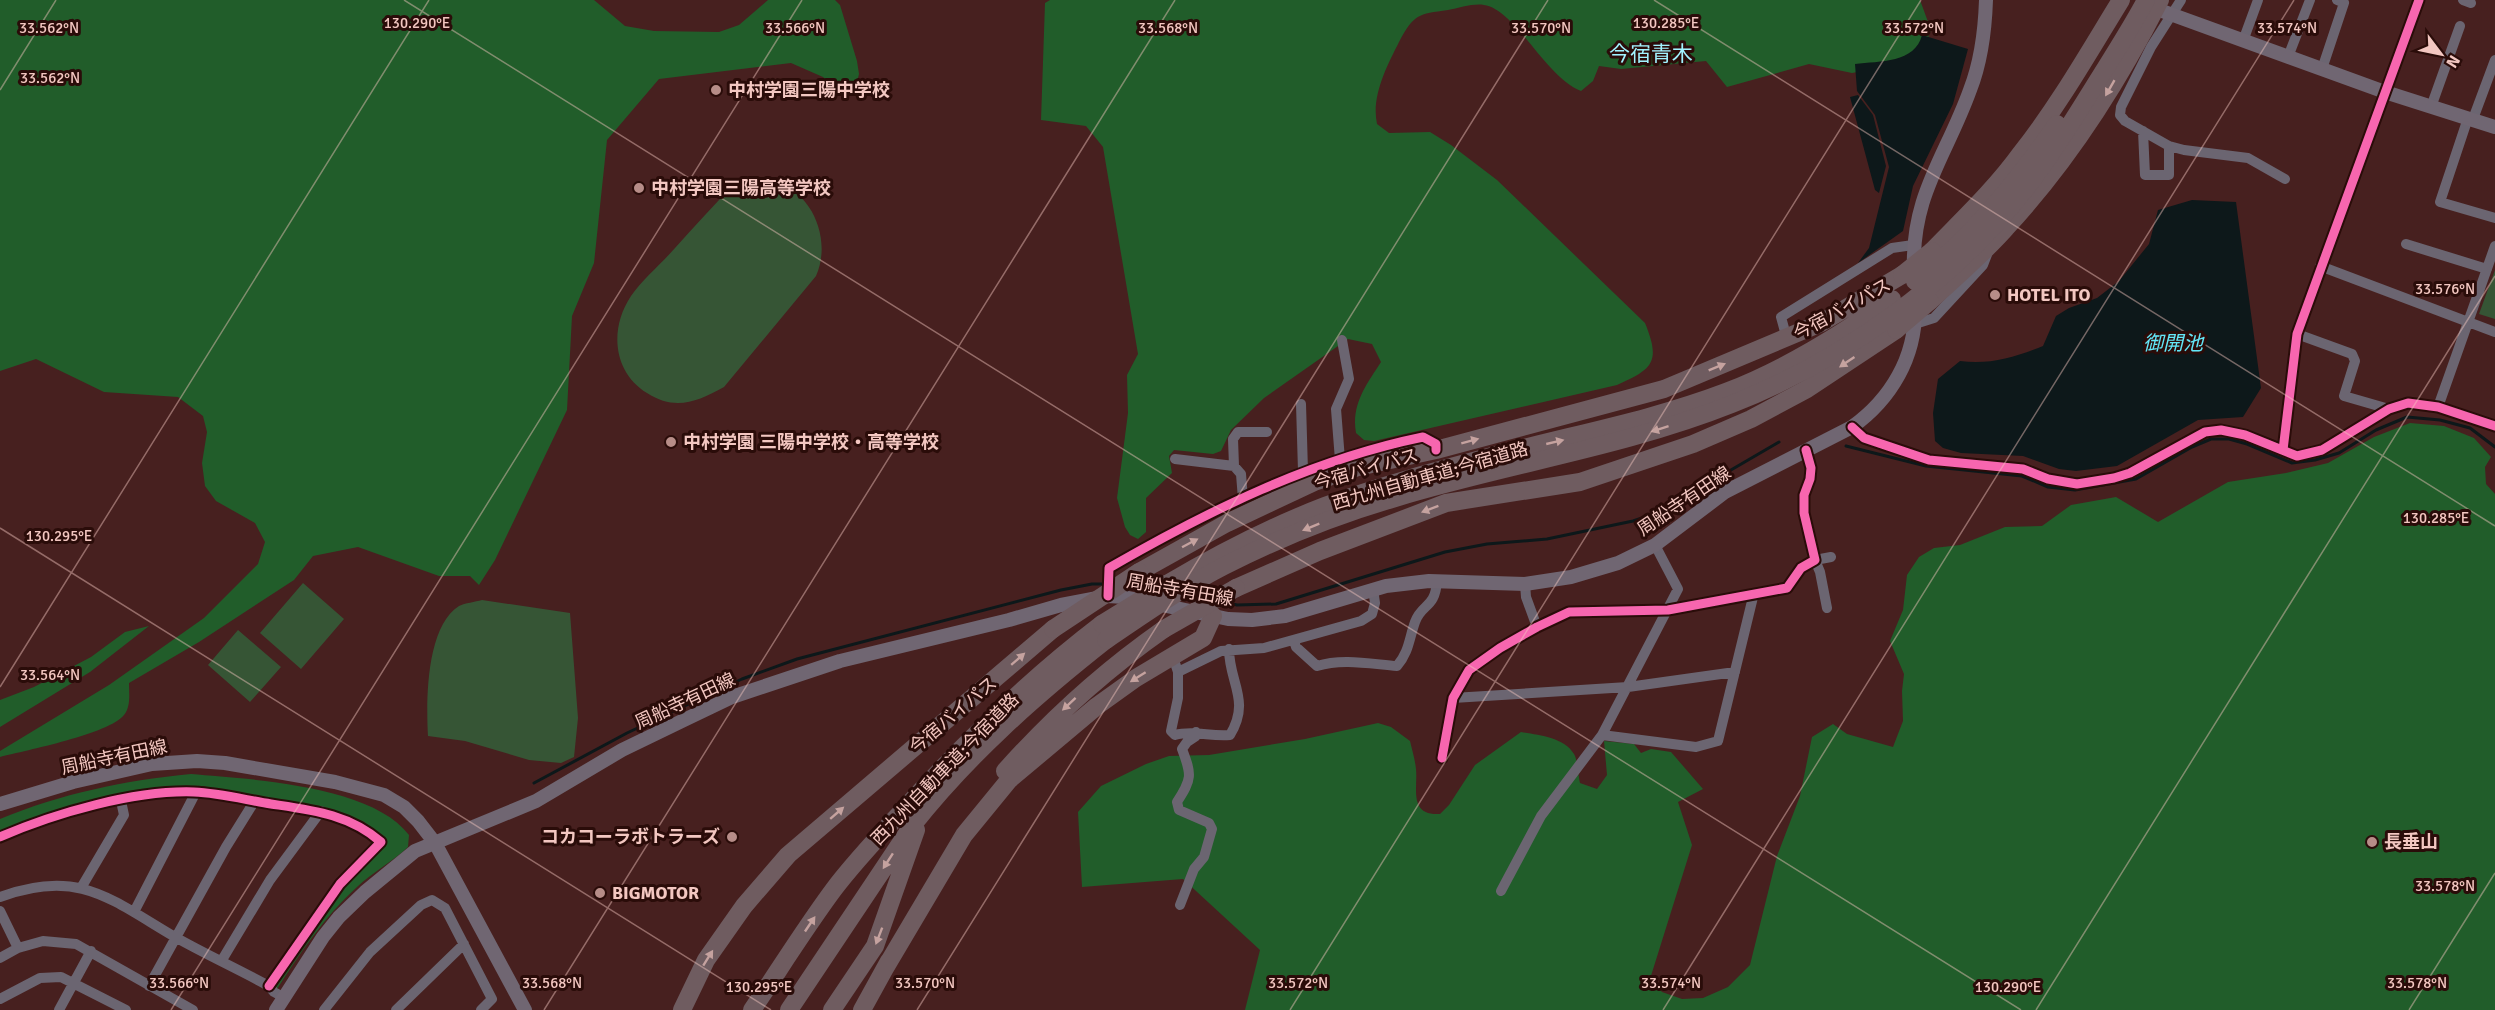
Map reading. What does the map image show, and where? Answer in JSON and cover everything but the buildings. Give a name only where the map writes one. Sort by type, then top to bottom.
[{"type":"highway","name":"今宿バイパス","points":[[682,1010],[706,960],[744,906],[788,855],[1053,629],[1139,572],[1227,523],[1314,482],[1358,467],[1436,450],[1664,389],[1821,323],[1902,275],[1932,251],[1985,197],[2021,154],[2066,91],[2121,0]]},
{"type":"highway","points":[[2108,47],[2129,0]]},
{"type":"highway","name":"西九州自動車道;今宿道路","points":[[789,1010],[895,850],[925,796],[960,748],[1058,658],[1102,624],[1216,555],[1263,532],[1326,506],[1388,485],[1684,407],[1766,375],[1851,327],[1923,275],[1970,232],[2049,135],[2108,47],[2134,0]]},
{"type":"highway","name":"西九州自動車道;今宿道路","points":[[752,1010],[834,889],[925,796],[1067,670],[1106,640],[1186,588],[1269,544],[1392,499],[1493,471],[1642,435],[1734,404],[1772,386],[1856,338],[1891,315],[1952,267],[1989,231],[2026,188],[2089,95],[2146,0]]},
{"type":"highway","points":[[862,1010],[943,856],[979,802],[1045,726],[1085,689],[1131,652],[1164,629],[1236,588],[1320,551],[1446,502],[1580,482],[1693,444],[1750,419],[1807,389],[1896,330],[1991,243],[2041,186],[2098,109],[2165,9]]},
{"type":"highway","points":[[884,970],[964,835],[1009,780],[1097,706],[1136,678],[1175,664],[1203,638],[1213,616]]},
{"type":"highway","points":[[1007,739],[1067,670]]},
{"type":"highway","points":[[832,1010],[875,946],[900,881],[925,796]]},
{"type":"highway","points":[[900,881],[915,856]]},
{"type":"main road","name":"周船寺有田線","points":[[0,804],[152,764],[197,761],[225,763],[335,782],[384,795],[404,807],[435,843],[536,801],[621,750],[732,697],[840,661],[1061,605],[1108,596],[1124,597],[1213,616],[1252,620],[1285,616],[1373,589],[1437,581],[1525,584],[1571,577],[1618,563],[1655,545],[1725,492],[1852,427],[1881,403],[1893,387],[1903,368],[1915,324],[1913,245],[1922,198],[1971,88],[1980,54],[1986,0]]},
{"type":"main road","points":[[2165,9],[2243,41],[2385,92],[2495,127]]},
{"type":"main road","points":[[279,1004],[323,937],[347,909],[416,851],[435,843],[525,1010]]},
{"type":"street","points":[[2181,0],[2165,9],[2151,47],[2121,107],[2120,115],[2125,121],[2169,146],[2248,158],[2285,179]]},
{"type":"street","points":[[2243,41],[2258,0]]},
{"type":"street","points":[[2288,57],[2310,0]]},
{"type":"street","points":[[2322,69],[2344,3],[2337,0]]},
{"type":"street","points":[[2283,450],[2297,334],[2419,0]]},
{"type":"street","points":[[2431,107],[2460,26]]},
{"type":"street","points":[[2495,60],[2440,202],[2495,218]]},
{"type":"street","points":[[2143,131],[2145,175],[2169,175],[2169,146]]},
{"type":"street","points":[[1915,324],[1934,318],[1983,265],[1991,243]]},
{"type":"street","points":[[2406,244],[2487,269]]},
{"type":"street","points":[[1787,339],[1781,317],[1892,248],[1913,245]]},
{"type":"street","points":[[2438,407],[2495,246]]},
{"type":"street","points":[[2320,266],[2495,332]]},
{"type":"street","points":[[2297,334],[2352,354],[2355,361],[2344,396],[2389,409]]},
{"type":"street","points":[[1340,459],[1336,410],[1349,380],[1342,340]]},
{"type":"street","points":[[1852,427],[1864,438],[1929,460],[2023,469],[2048,479],[2077,484],[2130,473],[2205,432],[2234,432],[2258,438],[2297,456],[2322,450],[2389,409],[2408,403],[2438,407],[2495,426]]},
{"type":"street","points":[[1301,404],[1303,471]]},
{"type":"street","points":[[1243,499],[1241,474],[1234,466],[1233,439],[1238,432],[1267,432]]},
{"type":"street","points":[[1108,596],[1109,568],[1177,529],[1303,471],[1423,437],[1436,444],[1436,450]]},
{"type":"street","points":[[1806,450],[1811,468],[1804,495],[1804,513],[1827,608]]},
{"type":"street","points":[[1175,459],[1234,466]]},
{"type":"street","points":[[1501,891],[1541,816],[1602,735],[1678,589],[1655,545]]},
{"type":"street","points":[[1442,758],[1453,698],[1469,670],[1500,648],[1537,627],[1569,612],[1668,610],[1754,593],[1778,592],[1787,588],[1801,568],[1815,560],[1831,557]]},
{"type":"street","points":[[1294,641],[1296,647],[1317,666],[1343,662],[1397,666],[1405,657],[1416,620],[1436,597],[1437,581]]},
{"type":"street","points":[[1525,584],[1526,597],[1537,627]]},
{"type":"street","points":[[1229,649],[1240,703],[1238,722],[1230,735],[1196,732],[1175,735],[1171,730],[1178,698],[1175,664],[1229,649],[1264,648],[1342,628],[1372,614],[1375,603],[1373,589]]},
{"type":"street","points":[[1602,735],[1696,747],[1718,741],[1754,593]]},
{"type":"street","points":[[1453,698],[1628,687],[1735,672]]},
{"type":"street","points":[[1180,905],[1194,868],[1204,857],[1212,829],[1209,823],[1179,810],[1177,802],[1190,782],[1190,770],[1182,749],[1186,742],[1196,736],[1196,732]]},
{"type":"street","points":[[134,912],[196,792]]},
{"type":"street","points":[[0,837],[57,816],[161,793],[196,792],[321,811],[351,821],[381,842],[340,884],[269,986]]},
{"type":"street","points":[[81,888],[124,815],[121,801]]},
{"type":"street","points":[[149,986],[226,847],[254,802]]},
{"type":"street","points":[[222,960],[270,880],[321,811]]},
{"type":"street","points":[[0,897],[18,890],[50,885],[81,888],[109,897],[177,938],[269,986],[279,1004]]},
{"type":"street","points":[[324,1010],[370,952],[421,905],[432,900],[445,908],[492,999],[481,1010]]},
{"type":"street","points":[[0,911],[18,948]]},
{"type":"street","points":[[0,958],[32,943],[54,941],[76,944],[193,1010]]},
{"type":"street","points":[[396,1010],[464,944]]},
{"type":"street","points":[[59,1010],[91,951]]},
{"type":"street","points":[[0,999],[40,978],[61,977],[74,982],[118,1008]]},
{"type":"green space","points":[[0,0],[594,0],[625,26],[654,31],[719,32],[739,25],[768,0],[835,0],[840,5],[859,74],[855,90],[845,97],[823,77],[791,63],[659,79],[607,140],[594,263],[572,316],[567,410],[495,560],[479,585],[470,576],[439,576],[358,547],[313,556],[294,580],[199,642],[129,683],[128,708],[124,715],[115,722],[85,735],[0,757],[0,751],[109,685],[204,618],[258,564],[265,542],[255,523],[216,501],[205,486],[202,463],[207,432],[203,416],[178,397],[104,392],[36,359],[0,371]]},
{"type":"green space","points":[[1050,0],[1920,0],[1931,30],[1924,48],[1884,67],[1852,73],[1809,64],[1727,87],[1706,61],[1621,69],[1599,66],[1593,81],[1581,91],[1555,72],[1519,30],[1496,9],[1476,5],[1418,17],[1404,33],[1385,71],[1376,103],[1377,124],[1389,133],[1430,132],[1497,180],[1645,323],[1652,347],[1651,363],[1639,374],[1617,385],[1374,441],[1364,440],[1356,433],[1355,423],[1361,396],[1381,362],[1372,344],[1348,339],[1264,398],[1231,430],[1221,451],[1213,454],[1174,450],[1169,456],[1172,473],[1146,498],[1146,532],[1138,539],[1130,535],[1125,527],[1117,498],[1128,413],[1127,375],[1138,354],[1103,147],[1086,126],[1041,120],[1045,3]]},
{"type":"green space","points":[[745,179],[773,180],[787,186],[808,206],[816,219],[822,248],[816,276],[724,387],[705,397],[686,402],[667,402],[657,399],[636,384],[627,374],[621,362],[617,336],[624,309],[631,296],[734,184]]},
{"type":"green space","points":[[2495,270],[2495,319],[2479,314]]},
{"type":"green space","points":[[2410,423],[2444,426],[2474,438],[2491,457],[2485,467],[2486,484],[2495,494],[2495,1010],[1245,1010],[1260,950],[1183,879],[1082,887],[1078,812],[1101,786],[1146,764],[1169,756],[1209,755],[1305,739],[1378,723],[1391,727],[1410,741],[1416,765],[1416,792],[1419,806],[1430,813],[1440,814],[1449,805],[1475,765],[1521,732],[1557,740],[1570,748],[1577,764],[1580,783],[1597,789],[1607,775],[1604,741],[1634,744],[1641,753],[1651,749],[1671,752],[1703,789],[1678,802],[1692,845],[1650,979],[1662,992],[1682,999],[1703,998],[1728,987],[1750,965],[1777,856],[1800,796],[1812,737],[1833,724],[1847,734],[1893,747],[1903,721],[1904,674],[1890,641],[1903,610],[1907,575],[1919,557],[1934,548],[1960,545],[2005,527],[2042,526],[2071,505],[2116,497],[2158,522],[2228,482],[2286,473],[2328,463],[2374,437]]},
{"type":"green space","points":[[303,583],[344,619],[301,669],[260,633]]},
{"type":"green space","points":[[482,600],[570,613],[578,718],[574,757],[561,763],[529,760],[465,741],[428,736],[427,704],[430,666],[440,630],[448,616],[459,606]]},
{"type":"green space","points":[[149,626],[90,672],[0,727],[0,700],[34,687],[91,657],[125,632]]},
{"type":"green space","points":[[238,630],[281,667],[250,702],[208,665]]},
{"type":"green space","points":[[191,774],[276,782],[339,795],[367,805],[391,818],[409,835],[408,847],[363,882],[334,910],[277,989],[274,988],[346,885],[387,841],[364,822],[334,810],[201,786],[169,787],[130,793],[37,817],[0,831],[0,819],[46,802],[118,784]]},
{"type":"water","points":[[1922,35],[1968,49],[1953,104],[1913,186],[1903,231],[1858,263],[1869,248],[1889,167],[1875,115],[1857,91],[1855,64],[1885,61],[1904,56],[1918,44]]},
{"type":"water","points":[[1858,95],[1873,115],[1886,166],[1879,193],[1875,190],[1850,97]]},
{"type":"water","name":"御開池","points":[[2192,200],[2236,202],[2261,388],[2243,417],[2198,420],[2117,466],[2076,471],[2059,469],[2023,456],[1961,453],[1943,448],[1935,441],[1933,413],[1938,379],[1960,361],[1982,362],[2002,359],[2043,346],[2056,316],[2069,308],[2097,298],[2119,281],[2149,244],[2158,210]]},
{"type":"waterway","points":[[1846,446],[1926,466],[2022,476],[2048,487],[2075,490],[2136,479],[2192,447],[2211,439],[2229,439],[2247,444],[2292,463],[2315,460],[2339,453],[2376,430],[2407,417],[2440,420],[2470,428],[2495,447]]},
{"type":"waterway","points":[[1224,602],[1237,605],[1276,604],[1445,552],[1487,544],[1547,539],[1633,521],[1675,507],[1688,495],[1779,442]]},
{"type":"waterway","points":[[534,783],[627,733],[742,679],[797,659],[1061,590],[1102,584]]},
{"type":"waterway","points":[[1133,585],[1150,586]]},
{"type":"waterway","points":[[1189,594],[1203,598]]},
{"type":"cycle path","points":[[2283,450],[2297,334],[2419,0]]},
{"type":"cycle path","points":[[1852,427],[1864,438],[1929,460],[2023,469],[2048,479],[2077,484],[2130,473],[2205,432],[2221,430],[2245,435],[2297,456],[2322,450],[2389,409],[2408,403],[2438,407],[2495,426]]},
{"type":"cycle path","points":[[1108,596],[1109,568],[1184,527],[1261,490],[1341,459],[1423,437],[1436,444],[1436,450]]},
{"type":"cycle path","points":[[1442,758],[1453,698],[1469,670],[1500,648],[1537,627],[1569,612],[1668,610],[1787,588],[1801,568],[1815,560],[1804,513],[1804,495],[1811,468],[1806,450]]},
{"type":"cycle path","points":[[0,837],[45,820],[96,805],[171,792],[223,795],[315,811],[356,825],[381,842],[340,884],[269,986]]},
{"type":"place","name":"中村学園三陽中学校","points":[[716,90]]},
{"type":"place","name":"中村学園三陽高等学校","points":[[639,188]]},
{"type":"place","name":"HOTEL ITO","points":[[1995,295]]},
{"type":"place","name":"中村学園 三陽中学校・高等学校","points":[[671,442]]},
{"type":"place","name":"コカコーラボトラーズ","points":[[732,837]]},
{"type":"place","name":"長垂山","points":[[2372,842]]},
{"type":"place","name":"BIGMOTOR","points":[[600,893]]},
{"type":"district","name":"今宿青木","points":[[1651,54]]}]
